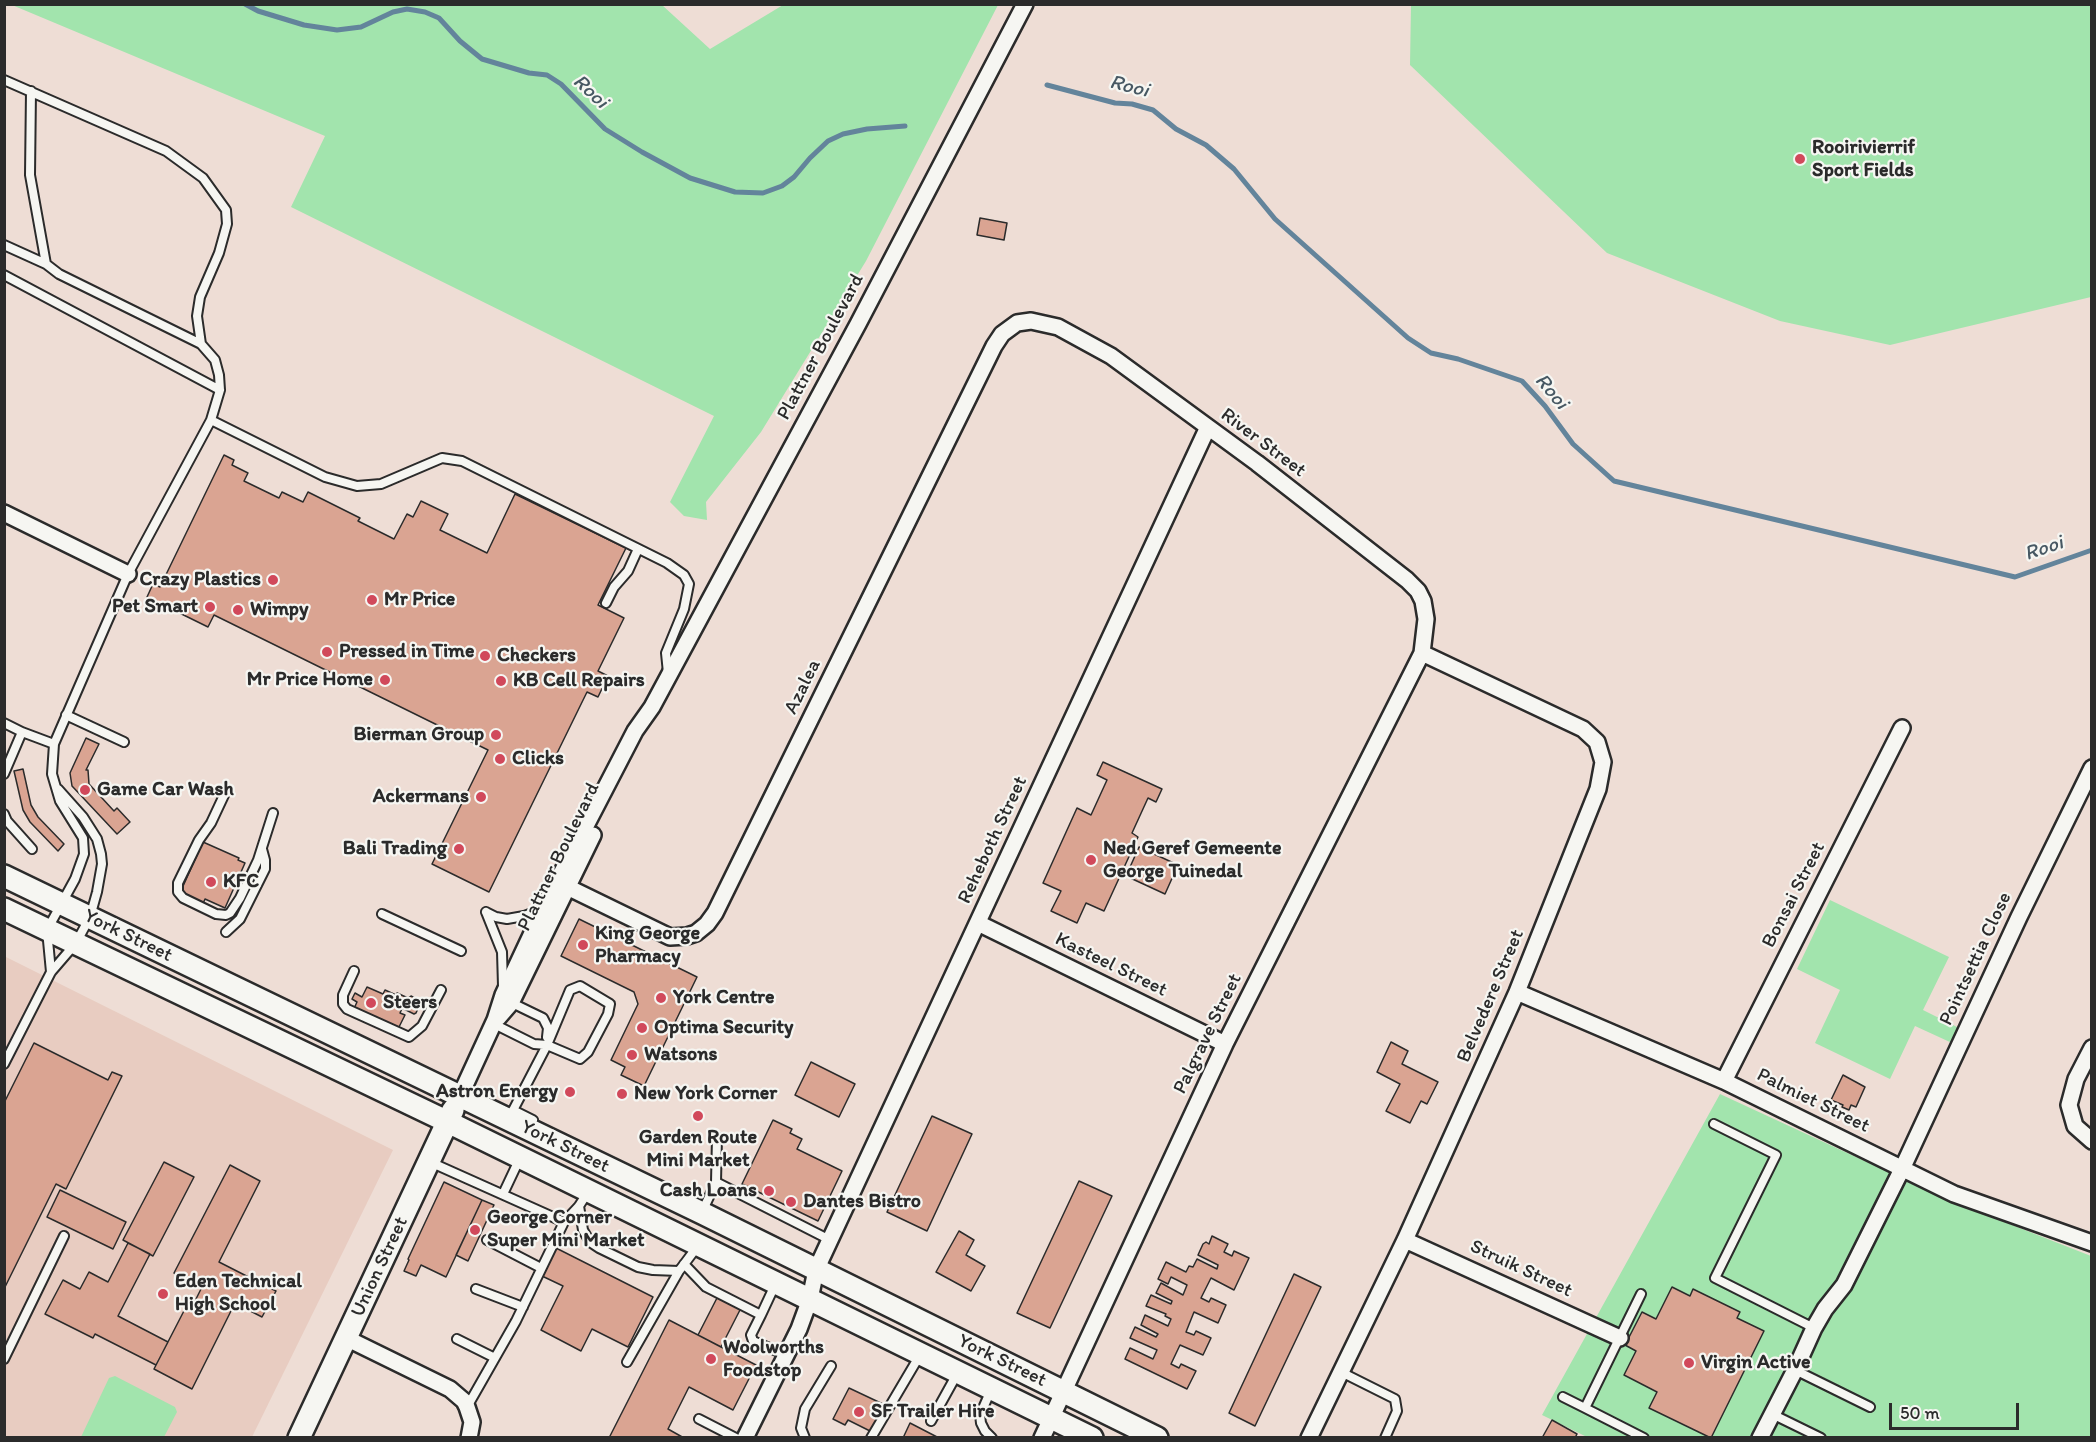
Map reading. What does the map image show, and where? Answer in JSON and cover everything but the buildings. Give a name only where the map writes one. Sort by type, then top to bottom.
[{"type":"main road","name":"York Street","points":[[4,876],[460,1096],[511,1115],[816,1270],[1157,1437]]},
{"type":"main road","name":"York Street","points":[[4,909],[521,1157],[584,1198],[698,1244],[1092,1437]]},
{"type":"main road","name":"Union Street","points":[[298,1437],[460,1096]]},
{"type":"street","name":"Plattner Boulevard","points":[[505,998],[636,730],[652,707],[853,334],[1025,4]]},
{"type":"street","name":"River Street","points":[[1017,324],[1032,321],[1044,323],[1074,334],[1111,356],[1371,552],[1418,591],[1423,601],[1426,619],[1422,653]]},
{"type":"street","name":"Azalea","points":[[562,884],[670,937],[696,933],[707,924],[715,913],[994,346],[1002,334],[1017,324]]},
{"type":"street","name":"Reheboth Street","points":[[745,1437],[799,1329],[810,1299],[816,1270],[1208,427]]},
{"type":"street","points":[[4,513],[128,574]]},
{"type":"street","name":"Belvedere Street","points":[[1309,1437],[1405,1240],[1517,992],[1598,789],[1603,762],[1597,742],[1583,729],[1422,653]]},
{"type":"street","name":"Palgrave Street","points":[[1042,1437],[1225,1044],[1422,653]]},
{"type":"street","name":"Bonsai Street","points":[[1724,1081],[1902,728]]},
{"type":"street","name":"Pointsettia Close","points":[[1760,1437],[1814,1328],[1825,1309],[1844,1286],[1902,1169],[2091,768]]},
{"type":"street","name":"Plattner Boulevard","points":[[460,1096],[495,1022],[544,907],[562,884]]},
{"type":"street","name":"Kasteel Street","points":[[978,923],[1225,1044]]},
{"type":"street","name":"Palmiet Street","points":[[1517,992],[1724,1081],[1954,1194],[2091,1243]]},
{"type":"street","points":[[2091,1048],[2076,1079],[2069,1106],[2075,1126],[2091,1141]]},
{"type":"street","name":"Struik Street","points":[[1405,1240],[1620,1338]]},
{"type":"street","points":[[346,1338],[450,1389],[464,1401],[467,1407],[472,1422],[469,1437]]},
{"type":"lane","points":[[4,80],[166,151],[203,178],[226,210],[227,224],[200,297],[197,316],[201,344]]},
{"type":"lane","points":[[31,91],[30,175],[46,264]]},
{"type":"lane","points":[[4,245],[46,264],[59,274],[201,344],[215,360],[220,390],[211,420],[128,574],[54,744],[52,774],[60,801],[80,832],[84,843],[82,862],[75,879],[47,930],[51,972]]},
{"type":"lane","points":[[4,275],[220,390]]},
{"type":"lane","points":[[211,420],[325,477],[357,486],[381,484],[442,458],[462,461],[684,574],[689,584],[684,609],[666,653],[668,675]]},
{"type":"lane","points":[[606,603],[614,587],[628,571],[638,549]]},
{"type":"lane","points":[[66,715],[124,742]]},
{"type":"lane","points":[[4,723],[54,744]]},
{"type":"lane","points":[[4,774],[22,732]]},
{"type":"lane","points":[[4,1064],[51,972],[76,943],[90,917],[97,892],[102,854],[97,839],[88,824],[57,788]]},
{"type":"lane","points":[[226,791],[178,883],[178,892],[183,898],[216,914],[226,915],[233,909],[258,860],[273,813]]},
{"type":"lane","points":[[4,814],[7,821],[32,849]]},
{"type":"lane","points":[[226,933],[240,919],[265,870],[262,848]]},
{"type":"lane","points":[[544,907],[524,916],[507,919],[486,912],[502,952],[505,998],[543,1018],[556,1015],[564,1006]]},
{"type":"lane","points":[[382,914],[461,951]]},
{"type":"lane","points":[[354,971],[343,995],[343,1004],[347,1009],[409,1037],[422,1026],[441,990]]},
{"type":"lane","points":[[495,1022],[534,1044],[547,1045],[580,1059],[585,1056],[611,1008],[609,1001],[580,986],[570,990],[547,1045],[511,1115],[540,1124]]},
{"type":"lane","points":[[543,1018],[548,1028],[547,1045]]},
{"type":"lane","points":[[1713,1124],[1776,1155],[1715,1278],[1814,1328]]},
{"type":"lane","points":[[702,1213],[717,1182],[717,1137]]},
{"type":"lane","points":[[503,1194],[521,1157]]},
{"type":"lane","points":[[429,1162],[564,1222]]},
{"type":"lane","points":[[717,1182],[830,1240]]},
{"type":"lane","points":[[467,1407],[523,1307],[564,1222],[584,1198]]},
{"type":"lane","points":[[584,1198],[585,1235],[599,1248],[638,1267],[653,1270],[681,1267],[706,1287],[761,1315]]},
{"type":"lane","points":[[4,1359],[64,1236]]},
{"type":"lane","points":[[487,1240],[541,1268]]},
{"type":"lane","points":[[627,1362],[681,1267],[698,1244]]},
{"type":"lane","points":[[776,1283],[751,1335],[753,1341],[786,1355]]},
{"type":"lane","points":[[476,1289],[523,1307]]},
{"type":"lane","points":[[1585,1408],[1641,1294]]},
{"type":"lane","points":[[457,1339],[495,1358]]},
{"type":"lane","points":[[871,1437],[921,1354]]},
{"type":"lane","points":[[805,1437],[801,1428],[805,1409],[831,1366]]},
{"type":"lane","points":[[1795,1370],[1870,1407]]},
{"type":"lane","points":[[931,1421],[958,1372]]},
{"type":"lane","points":[[1341,1372],[1395,1399],[1397,1412],[1384,1437]]},
{"type":"lane","points":[[992,1389],[980,1415],[985,1431],[992,1437]]},
{"type":"lane","points":[[1563,1397],[1644,1437]]},
{"type":"lane","points":[[1772,1414],[1821,1437]]},
{"type":"lane","points":[[699,1419],[736,1437]]},
{"type":"shaded area","name":"Eden Technical High School","points":[[4,956],[393,1150],[252,1437],[5,1437]]},
{"type":"green space","points":[[12,5],[662,5],[710,49],[783,5],[998,5],[866,261],[761,432],[706,502],[707,520],[684,516],[670,502],[714,416],[291,207],[325,136]]},
{"type":"green space","name":"Rooirivierrif Sport Fields","points":[[1411,5],[2091,5],[2091,297],[1890,345],[1780,321],[1607,253],[1410,65]]},
{"type":"green space","points":[[1830,900],[1949,957],[1923,1010],[1959,1028],[1952,1043],[1915,1026],[1890,1079],[1815,1043],[1840,990],[1797,969]]},
{"type":"green space","points":[[1720,1094],[1951,1201],[2091,1256],[2091,1437],[1589,1438],[1542,1415]]},
{"type":"green space","points":[[115,1376],[175,1407],[177,1412],[164,1437],[81,1437],[109,1378]]},
{"type":"waterway","name":"Rooi","points":[[245,4],[258,11],[304,25],[337,30],[361,27],[393,12],[407,9],[425,12],[439,18],[460,41],[482,59],[529,73],[547,75],[561,84],[605,129],[642,152],[690,178],[735,192],[763,193],[782,186],[794,177],[828,141],[843,134],[867,129],[905,126]]},
{"type":"waterway","name":"Rooi","points":[[1047,85],[1115,103],[1132,104],[1153,110],[1176,129],[1206,145],[1234,169],[1275,219],[1408,338],[1431,353],[1458,359],[1522,381],[1545,406],[1573,444],[1614,481],[2015,577],[2092,550]]},
{"type":"place","name":"Rooirivierrif Sport Fields","points":[[1800,159]]},
{"type":"place","name":"Crazy Plastics","points":[[273,580]]},
{"type":"place","name":"Mr Price","points":[[372,600]]},
{"type":"place","name":"Pet Smart","points":[[210,607]]},
{"type":"place","name":"Wimpy","points":[[238,610]]},
{"type":"place","name":"Pressed in Time","points":[[327,652]]},
{"type":"place","name":"Checkers","points":[[485,656]]},
{"type":"place","name":"Mr Price Home","points":[[385,680]]},
{"type":"place","name":"KB Cell Repairs","points":[[501,681]]},
{"type":"place","name":"Bierman Group","points":[[496,735]]},
{"type":"place","name":"Clicks","points":[[500,759]]},
{"type":"place","name":"Game Car Wash","points":[[85,790]]},
{"type":"place","name":"Ackermans","points":[[481,797]]},
{"type":"place","name":"Bali Trading","points":[[459,849]]},
{"type":"place","name":"Ned Geref Gemeente George Tuinedal","points":[[1091,860]]},
{"type":"place","name":"KFC","points":[[211,882]]},
{"type":"place","name":"King George Pharmacy","points":[[583,945]]},
{"type":"place","name":"York Centre","points":[[661,998]]},
{"type":"place","name":"Steers","points":[[371,1003]]},
{"type":"place","name":"Optima Security","points":[[642,1028]]},
{"type":"place","name":"Watsons","points":[[632,1055]]},
{"type":"place","name":"Astron Energy","points":[[570,1092]]},
{"type":"place","name":"New York Corner","points":[[622,1094]]},
{"type":"place","name":"Garden Route Mini Market","points":[[698,1116]]},
{"type":"place","name":"Cash Loans","points":[[769,1191]]},
{"type":"place","name":"Dantes Bistro","points":[[791,1202]]},
{"type":"place","name":"George Corner Super Mini Market","points":[[475,1230]]},
{"type":"place","name":"Eden Technical High School","points":[[163,1294]]},
{"type":"place","name":"Woolworths Foodstop","points":[[711,1359]]},
{"type":"place","name":"Virgin Active","points":[[1689,1363]]},
{"type":"place","name":"SF Trailer Hire","points":[[859,1412]]}]
